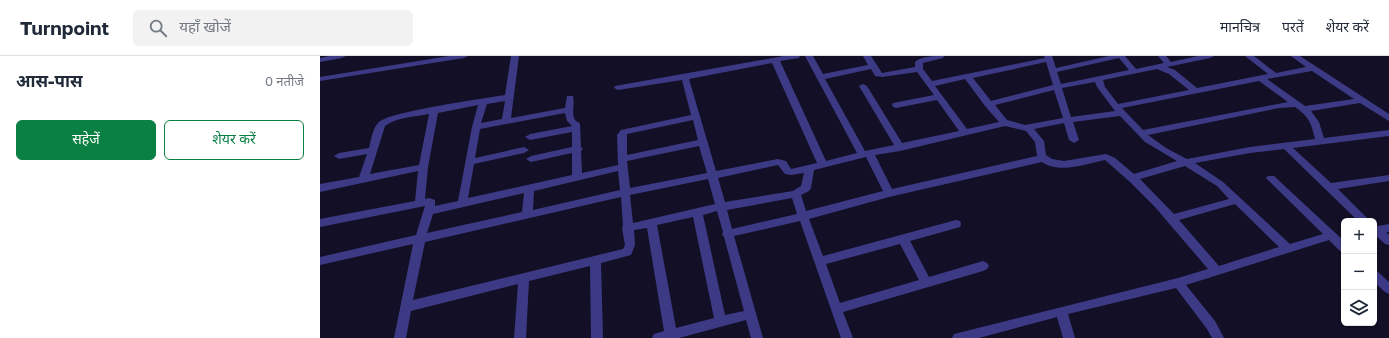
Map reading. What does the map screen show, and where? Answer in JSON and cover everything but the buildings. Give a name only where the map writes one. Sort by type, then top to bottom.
[{"type":"street","points":[[320,60],[342,56]]},
{"type":"street","points":[[320,79],[443,58],[464,56]]},
{"type":"street","points":[[506,122],[515,56]]},
{"type":"street","points":[[618,88],[796,56]]},
{"type":"street","points":[[809,56],[889,193]]},
{"type":"street","points":[[867,56],[878,74],[882,76],[919,69]]},
{"type":"street","points":[[940,56],[921,60],[919,62],[919,69],[964,133]]},
{"type":"street","points":[[1052,71],[1120,56],[1134,71]]},
{"type":"street","points":[[1162,56],[1169,64]]},
{"type":"street","points":[[988,104],[1056,87],[1208,56]]},
{"type":"street","points":[[1249,56],[1274,75]]},
{"type":"street","points":[[1295,56],[1389,118]]},
{"type":"street","points":[[931,84],[1048,58],[1074,140]]},
{"type":"street","points":[[775,60],[823,164]]},
{"type":"street","points":[[821,77],[874,66]]},
{"type":"street","points":[[1157,66],[1172,72],[1195,91]]},
{"type":"street","points":[[320,261],[624,192],[712,174],[778,162],[782,163],[789,172],[809,170],[823,164],[900,148],[1005,123],[1011,123],[1022,128],[1068,120],[1119,110],[1195,91],[1313,68]]},
{"type":"street","points":[[967,76],[988,104],[1005,123]]},
{"type":"street","points":[[685,77],[727,234],[757,338]]},
{"type":"street","points":[[1098,78],[1101,87],[1119,110],[1141,133],[1163,150],[1186,162],[1220,184],[1288,249]]},
{"type":"street","points":[[1260,78],[1305,109],[1312,117],[1320,142]]},
{"type":"street","points":[[863,86],[900,148]]},
{"type":"street","points":[[363,180],[381,125],[385,122],[398,117],[510,97]]},
{"type":"street","points":[[896,105],[939,97]]},
{"type":"street","points":[[570,98],[570,121],[576,124],[578,150],[577,177]]},
{"type":"street","points":[[1305,109],[1361,100]]},
{"type":"street","points":[[462,204],[476,127],[483,102]]},
{"type":"street","points":[[1141,133],[1279,105],[1297,104]]},
{"type":"street","points":[[420,203],[423,166],[434,110]]},
{"type":"street","points":[[476,127],[569,110]]},
{"type":"street","points":[[406,307],[627,252],[630,245],[624,192],[622,135],[624,132],[696,117]]},
{"type":"street","points":[[1028,127],[1039,141],[1040,151],[1044,158],[1049,162],[1057,164],[1108,158],[1132,178],[1216,270]]},
{"type":"street","points":[[530,137],[576,128]]},
{"type":"street","points":[[1132,178],[1186,162],[1250,150],[1389,133]]},
{"type":"street","points":[[429,211],[577,177],[703,142]]},
{"type":"street","points":[[1286,146],[1362,218]]},
{"type":"street","points":[[339,156],[374,150]]},
{"type":"street","points":[[470,162],[524,150]]},
{"type":"street","points":[[531,159],[578,150]]},
{"type":"street","points":[[727,234],[804,216],[889,193],[1044,158]]},
{"type":"street","points":[[320,188],[423,166]]},
{"type":"street","points":[[627,228],[720,206],[795,194],[806,188],[809,170]]},
{"type":"street","points":[[1271,178],[1341,245]]},
{"type":"street","points":[[1329,187],[1389,178]]},
{"type":"street","points":[[527,215],[529,189]]},
{"type":"street","points":[[795,194],[847,338]]},
{"type":"street","points":[[1171,219],[1237,200]]},
{"type":"street","points":[[320,223],[430,202],[429,211],[420,238],[400,338]]},
{"type":"street","points":[[697,212],[721,322]]},
{"type":"street","points":[[651,223],[671,334]]},
{"type":"street","points":[[819,262],[956,224]]},
{"type":"street","points":[[1377,229],[1389,228]]},
{"type":"street","points":[[1377,231],[1389,241]]},
{"type":"street","points":[[958,338],[985,335],[1061,311],[1178,283],[1330,236]]},
{"type":"street","points":[[904,238],[926,283]]},
{"type":"street","points":[[595,260],[597,338]]},
{"type":"street","points":[[836,309],[983,266]]},
{"type":"street","points":[[520,338],[524,277]]},
{"type":"street","points":[[1377,278],[1389,289]]},
{"type":"street","points":[[1178,283],[1211,325],[1218,338]]},
{"type":"street","points":[[1061,311],[1069,338]]},
{"type":"street","points":[[658,338],[751,314]]}]
